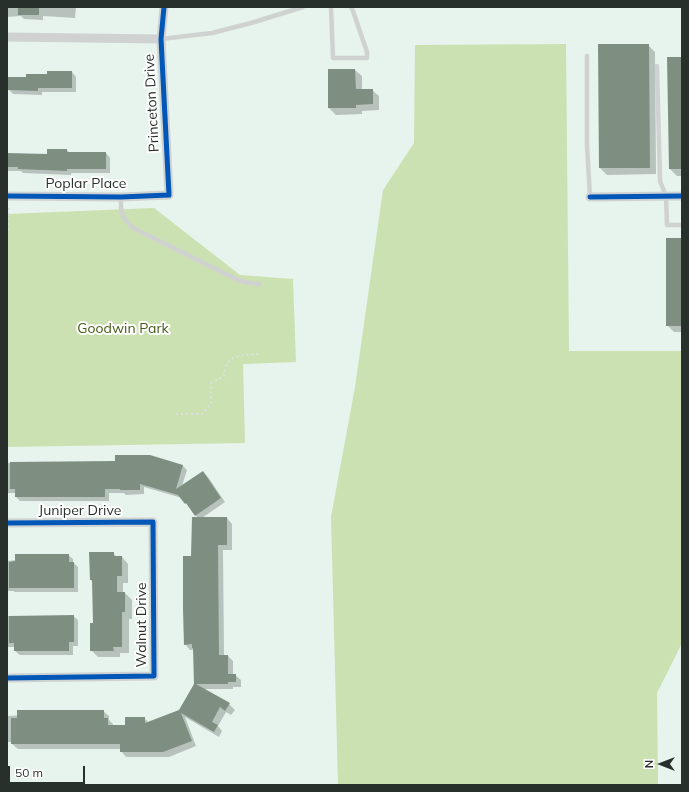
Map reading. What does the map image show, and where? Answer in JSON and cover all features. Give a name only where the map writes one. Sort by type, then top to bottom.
[{"type":"street","name":"Princeton Drive","points":[[164,7],[161,39],[168,195],[165,195]]},
{"type":"street","points":[[7,38],[161,39]]},
{"type":"street","name":"Poplar Place","points":[[8,196],[121,197],[165,195]]},
{"type":"street","points":[[590,197],[682,196]]},
{"type":"street","name":"Juniper Drive","points":[[7,523],[153,522]]},
{"type":"street","name":"Walnut Drive","points":[[7,678],[154,676],[153,522]]},
{"type":"lane","points":[[161,39],[212,33],[303,7]]},
{"type":"lane","points":[[331,7],[333,58],[367,58],[367,52],[351,7]]},
{"type":"lane","points":[[587,56],[587,145],[590,197]]},
{"type":"lane","points":[[657,66],[660,181],[666,196],[667,225],[682,225]]},
{"type":"lane","points":[[121,197],[123,216],[132,228],[234,278],[249,283],[260,284]]},
{"type":"path","points":[[7,234],[8,196]]},
{"type":"path","points":[[176,414],[202,414],[212,404],[211,383],[224,376],[225,369],[229,361],[233,358],[244,355],[261,354]]},
{"type":"green space","points":[[566,44],[569,351],[682,351],[682,643],[657,693],[658,785],[338,785],[331,517],[355,387],[383,190],[414,143],[415,45]]},
{"type":"green space","name":"Goodwin Park","points":[[154,208],[240,275],[293,279],[296,362],[243,364],[245,443],[7,447],[7,214]]},
{"type":"building","points":[[18,7],[39,7],[39,15],[18,15]]},
{"type":"building","points":[[598,44],[649,44],[650,168],[599,168]]},
{"type":"building","points":[[667,57],[682,57],[682,169],[669,169]]},
{"type":"building","points":[[328,69],[355,69],[356,89],[373,89],[373,104],[356,105],[356,108],[328,108]]},
{"type":"building","points":[[47,71],[72,71],[72,88],[38,88],[38,91],[8,90],[8,77],[26,77],[26,74],[47,74]]},
{"type":"building","points":[[47,149],[67,149],[67,152],[106,152],[106,169],[67,169],[67,171],[18,169],[18,167],[7,167],[7,153],[47,154]]},
{"type":"building","points":[[666,238],[682,238],[682,326],[666,326]]},
{"type":"building","points":[[115,455],[150,455],[183,465],[176,489],[203,471],[221,498],[195,516],[178,495],[140,484],[140,490],[105,489],[105,497],[15,497],[15,489],[10,489],[10,462],[115,461]]},
{"type":"building","points":[[192,517],[227,517],[227,545],[218,545],[219,655],[228,655],[228,674],[236,674],[236,682],[228,682],[228,684],[196,684],[230,703],[225,711],[220,707],[212,722],[218,725],[214,732],[181,713],[192,741],[163,752],[120,752],[120,744],[11,744],[11,718],[17,718],[17,710],[104,710],[104,718],[108,718],[108,725],[125,725],[125,717],[145,717],[145,723],[179,710],[194,684],[193,648],[192,644],[184,645],[183,610],[183,556],[191,556]]},
{"type":"building","points":[[89,552],[114,552],[114,556],[122,556],[122,576],[117,576],[117,592],[125,592],[125,612],[122,612],[122,647],[113,647],[114,651],[90,651],[90,623],[93,623],[92,580],[90,580]]},
{"type":"building","points":[[15,554],[69,554],[69,562],[74,562],[74,588],[9,588],[9,562],[15,561]]},
{"type":"building","points":[[74,615],[74,642],[69,642],[69,651],[14,651],[14,643],[9,643],[9,616]]},
{"type":"cycle path","points":[[7,196],[121,197],[169,195],[161,39],[164,7]]},
{"type":"cycle path","points":[[590,197],[682,196]]},
{"type":"cycle path","points":[[7,523],[153,522],[154,676],[7,678]]}]
